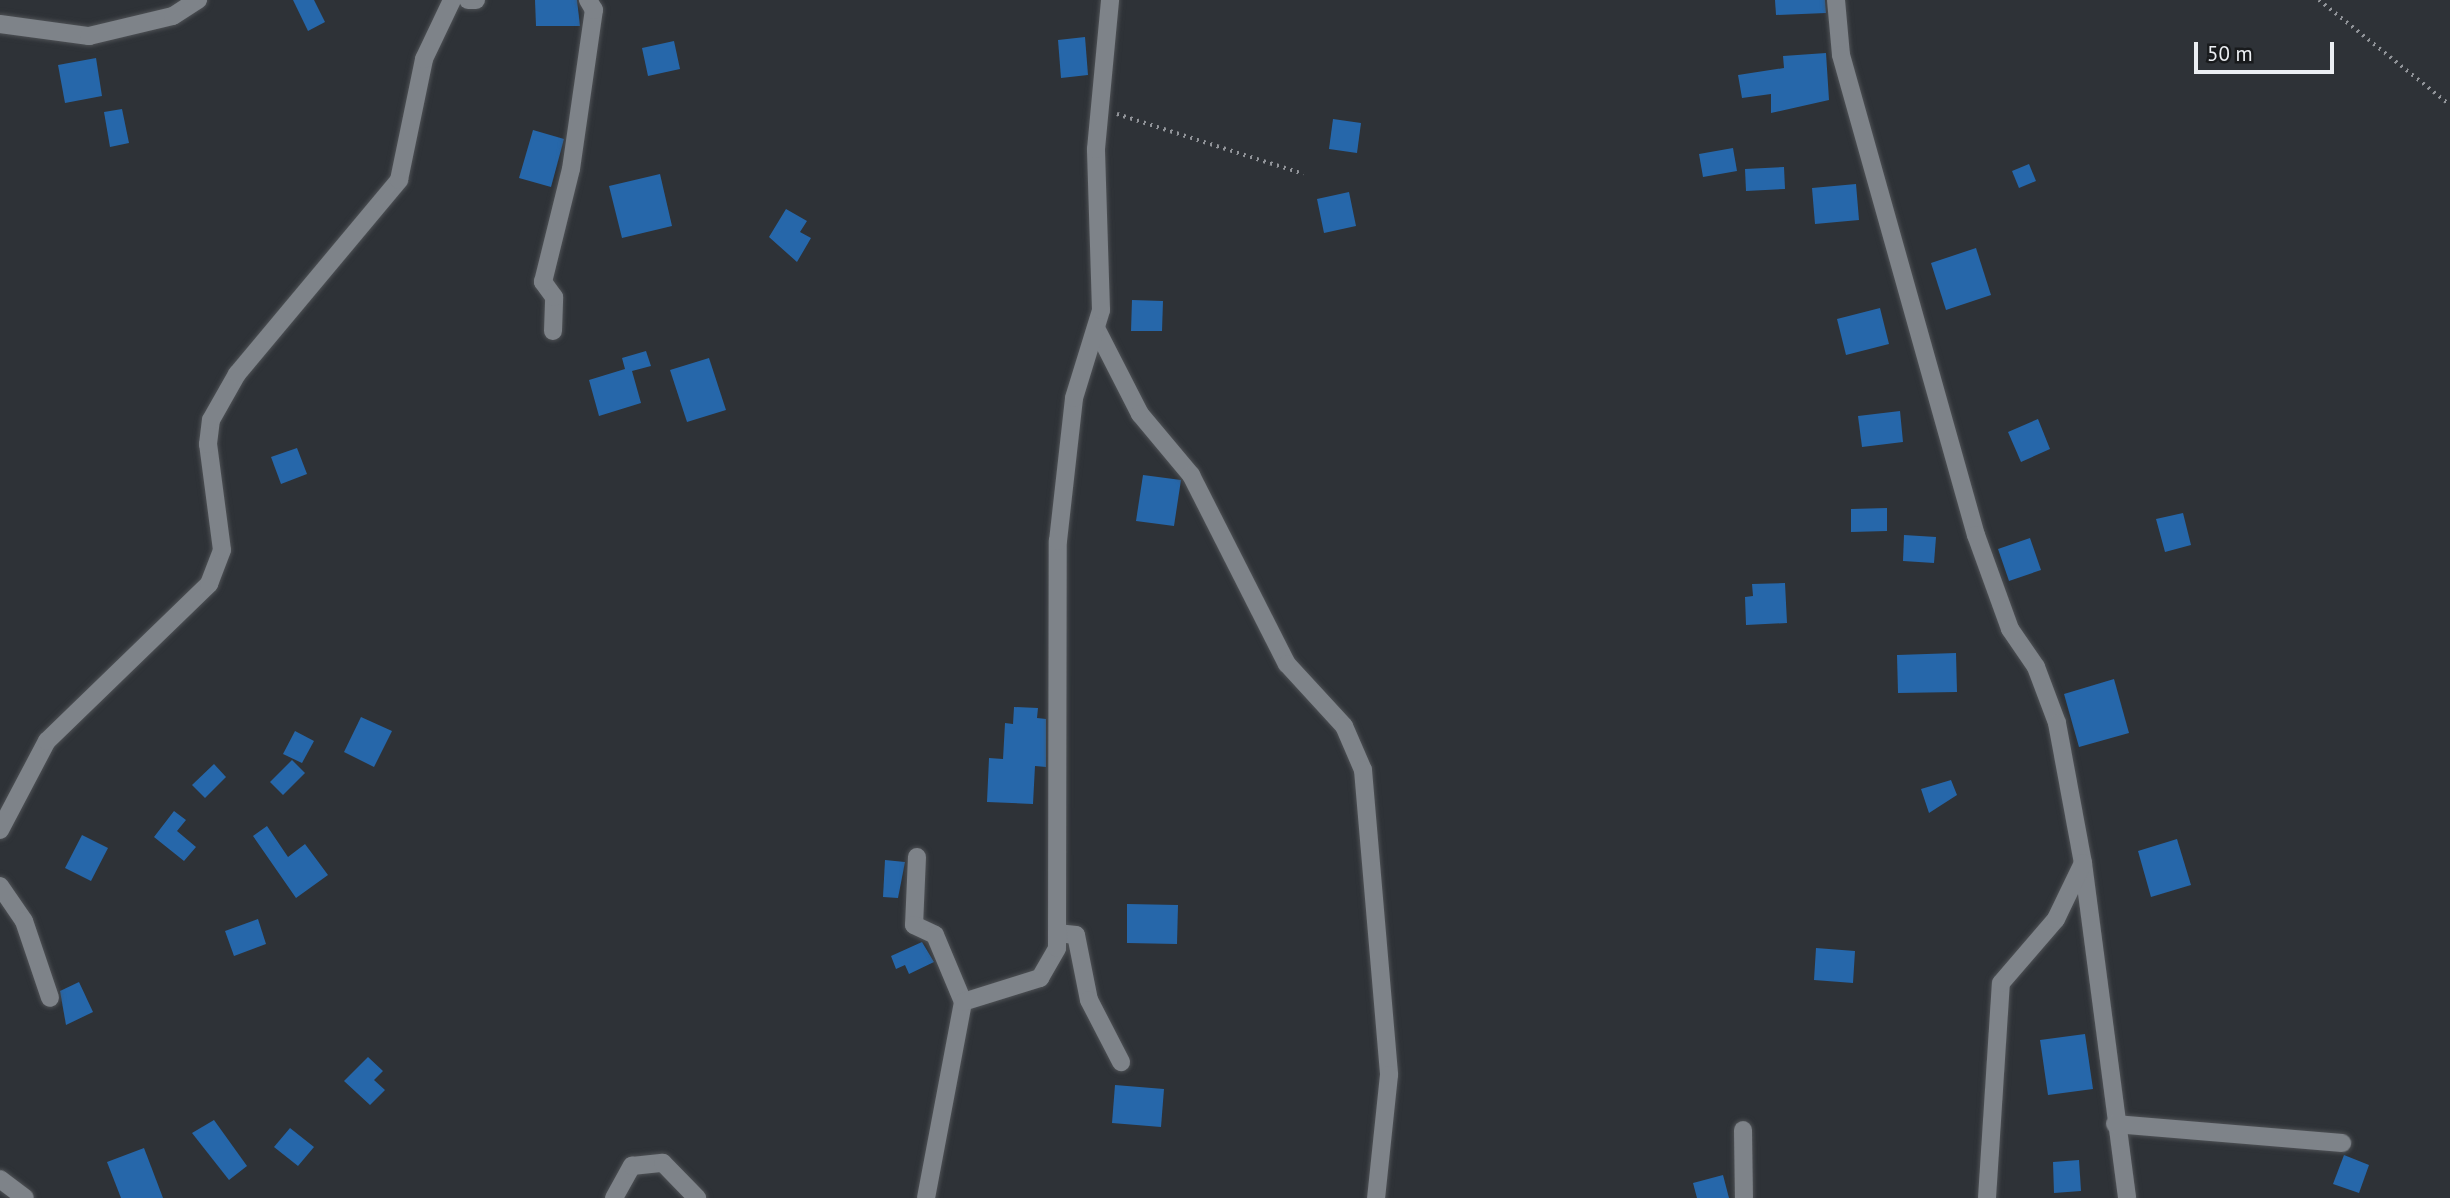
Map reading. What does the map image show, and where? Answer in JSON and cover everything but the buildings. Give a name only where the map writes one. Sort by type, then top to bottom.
[{"type":"street","points":[[0,24],[89,37],[173,16],[198,0]]},
{"type":"street","points":[[0,830],[47,741],[209,584],[222,550],[208,444],[211,420],[237,374],[399,180],[424,59],[452,0]]},
{"type":"street","points":[[468,0],[476,0]]},
{"type":"street","points":[[554,331],[554,297],[542,282],[571,169],[594,10],[588,0]]},
{"type":"street","points":[[963,1002],[1040,978],[1057,933],[1058,541],[1074,398],[1101,310],[1098,108],[1110,0]]},
{"type":"street","points":[[1836,0],[1841,55],[1976,535],[2010,629],[2036,667],[2057,723],[2083,863],[2115,1124],[2127,1198]]},
{"type":"street","points":[[1096,328],[1139,414],[1191,475],[1287,664],[1343,726],[1363,770],[1388,1075],[1376,1198]]},
{"type":"street","points":[[917,858],[914,925],[935,935],[963,1002],[926,1198]]},
{"type":"street","points":[[1987,1198],[2001,983],[2056,919],[2083,863]]},
{"type":"street","points":[[0,886],[24,921],[50,998]]},
{"type":"street","points":[[1057,933],[1076,935],[1089,1000],[1121,1062]]},
{"type":"street","points":[[2115,1124],[2342,1143]]},
{"type":"street","points":[[1743,1130],[1744,1198]]},
{"type":"street","points":[[614,1198],[632,1166],[663,1163],[697,1198]]},
{"type":"street","points":[[0,1179],[25,1198]]},
{"type":"path","points":[[2319,0],[2450,106]]},
{"type":"path","points":[[1098,108],[1304,174]]}]
